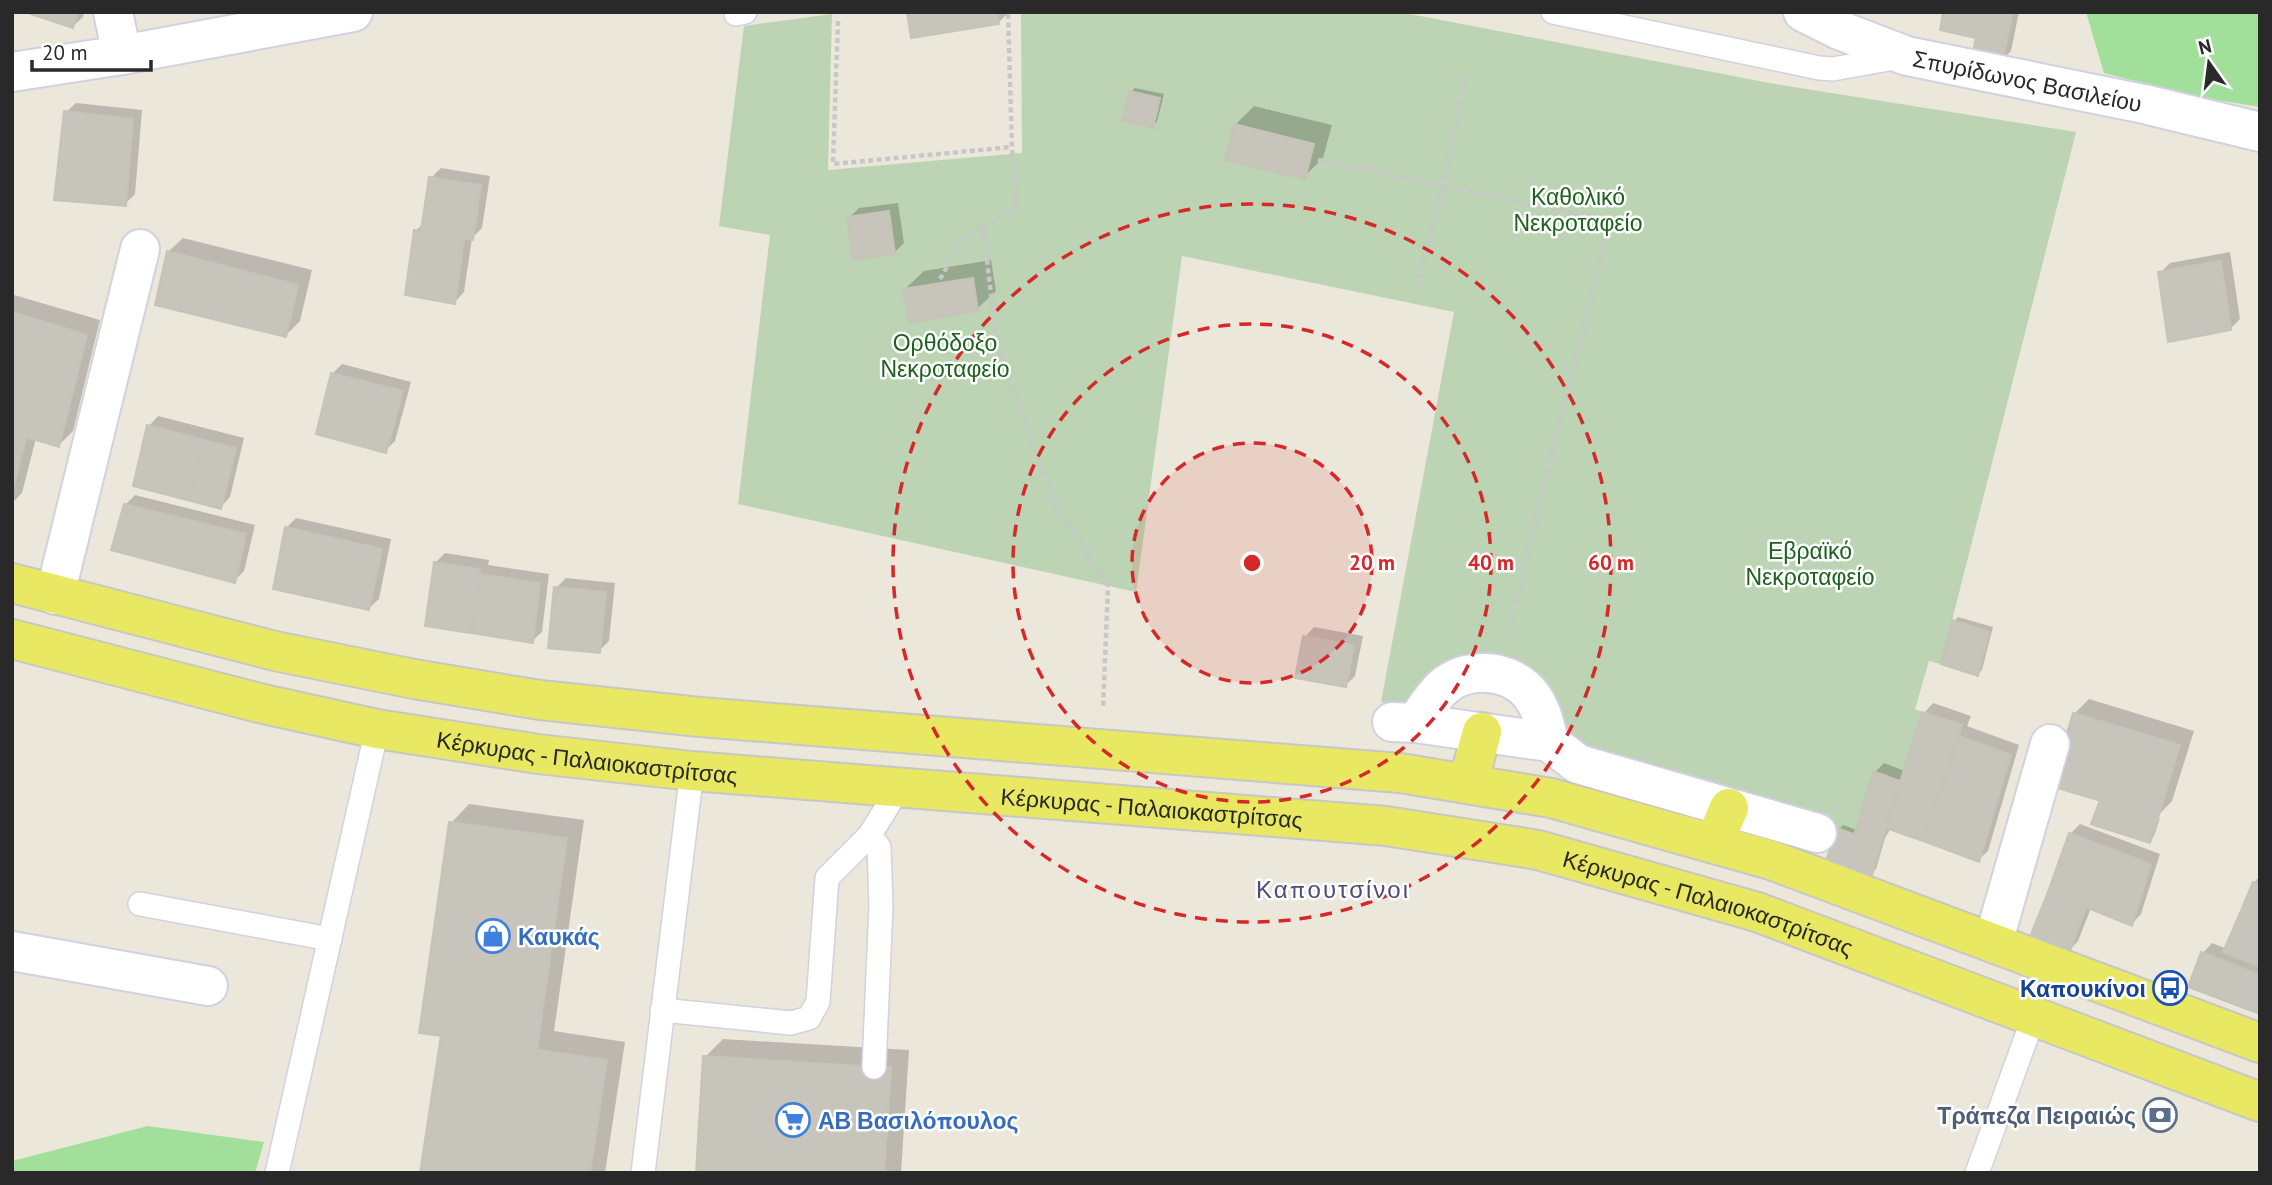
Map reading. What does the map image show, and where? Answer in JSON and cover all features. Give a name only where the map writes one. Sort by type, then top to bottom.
[{"type":"main road","points":[[12,583],[275,652],[540,700],[700,717],[1400,773],[1551,798],[1771,860],[2260,1043]]},
{"type":"main road","name":"Κέρκυρας - Παλαιοκαστρίτσας","points":[[12,639],[233,696],[377,729],[538,754],[692,771],[1386,826],[1538,850],[1757,912],[2260,1102]]},
{"type":"main road","points":[[1468,783],[1482,732]]},
{"type":"main road","points":[[1714,843],[1729,808]]},
{"type":"street","points":[[113,12],[122,55]]},
{"type":"street","points":[[12,72],[122,55],[353,12]]},
{"type":"street","name":"Σπυρίδωνος Βασιλείου","points":[[1803,12],[1839,30],[1907,56],[2144,104],[2260,132]]},
{"type":"street","points":[[55,595],[140,249]]},
{"type":"street","points":[[1549,741],[1541,712],[1531,695],[1517,681],[1497,674],[1471,673],[1456,678],[1403,722],[1549,741],[1578,764],[1817,833]]},
{"type":"street","points":[[1993,943],[2050,744]]},
{"type":"street","points":[[12,951],[208,986]]},
{"type":"lane","points":[[1553,12],[1819,68],[1833,69],[1907,56]]},
{"type":"lane","points":[[277,1173],[377,729]]},
{"type":"lane","points":[[643,1173],[692,771]]},
{"type":"lane","points":[[662,1010],[791,1023],[809,1018],[818,1002],[827,878],[869,836],[899,788]]},
{"type":"lane","points":[[869,836],[879,848],[881,906],[874,1067]]},
{"type":"lane","points":[[140,904],[330,939]]},
{"type":"lane","points":[[1977,1173],[2035,1016]]},
{"type":"path","points":[[940,279],[965,236],[1017,207],[1012,147],[1008,12]]},
{"type":"path","points":[[838,21],[833,164],[1012,147]]},
{"type":"path","points":[[1417,287],[1466,76]]},
{"type":"path","points":[[1318,160],[1610,221],[1497,674]]},
{"type":"path","points":[[983,226],[996,346],[1055,503],[1108,586],[1103,715]]},
{"type":"green space","points":[[1021,12],[1399,12],[1775,84],[2076,132],[1941,664],[1929,661],[1915,709],[1922,712],[1900,781],[1873,772],[1854,835],[1553,734],[1513,672],[1417,709],[1381,702],[1454,312],[1182,256],[1136,592],[738,504],[770,235],[719,226],[744,26],[832,14],[828,170],[1022,153]]},
{"type":"green space","points":[[2086,12],[2260,12],[2260,107],[2193,96],[2104,73]]},
{"type":"green space","points":[[148,1126],[264,1142],[255,1173],[12,1173],[12,1161]]},
{"type":"building","points":[[25,12],[78,12],[73,28]]},
{"type":"building","points":[[907,12],[997,12],[999,24],[911,38]]},
{"type":"building","points":[[1943,12],[2013,12],[2002,63],[1972,56],[1976,38],[1940,30]]},
{"type":"building","points":[[1129,91],[1160,98],[1153,128],[1122,121]]},
{"type":"building","points":[[64,111],[133,119],[126,206],[54,200]]},
{"type":"building","points":[[1234,124],[1314,144],[1305,179],[1225,160]]},
{"type":"building","points":[[429,177],[481,185],[473,240],[464,239],[455,304],[405,295],[414,230],[421,231]]},
{"type":"building","points":[[889,211],[895,254],[853,260],[847,217]]},
{"type":"building","points":[[167,251],[298,285],[286,337],[155,305]]},
{"type":"building","points":[[2221,261],[2231,330],[2168,342],[2158,272]]},
{"type":"building","points":[[973,278],[978,311],[909,323],[903,289]]},
{"type":"building","points":[[12,312],[87,335],[59,447],[26,437],[12,493]]},
{"type":"building","points":[[331,373],[403,391],[386,453],[316,434]]},
{"type":"building","points":[[147,425],[204,440],[191,501],[133,486]]},
{"type":"building","points":[[204,440],[236,448],[221,509],[191,501]]},
{"type":"building","points":[[124,504],[246,534],[235,583],[111,550]]},
{"type":"building","points":[[285,527],[382,549],[369,610],[273,589]]},
{"type":"building","points":[[434,562],[480,569],[471,633],[425,626]]},
{"type":"building","points":[[480,574],[540,583],[533,643],[471,633]]},
{"type":"building","points":[[554,587],[606,592],[600,653],[548,648]]},
{"type":"building","points":[[1952,620],[1989,632],[1978,676],[1941,664]]},
{"type":"building","points":[[1303,636],[1354,645],[1346,687],[1295,678]]},
{"type":"building","points":[[1922,712],[1962,725],[1947,771],[1907,759]]},
{"type":"building","points":[[2073,713],[2180,745],[2158,818],[2051,786]]},
{"type":"building","points":[[1959,736],[2011,755],[2000,791],[1947,771]]},
{"type":"building","points":[[1907,759],[1947,771],[1923,841],[1886,828]]},
{"type":"building","points":[[1873,771],[1900,781],[1881,844],[1854,835]]},
{"type":"building","points":[[1947,771],[2000,791],[1979,862],[1923,841]]},
{"type":"building","points":[[2100,800],[2158,818],[2150,843],[2091,824]]},
{"type":"building","name":"Καυκάς","points":[[449,822],[567,838],[537,1049],[419,1033]]},
{"type":"building","points":[[1837,828],[1881,844],[1872,875],[1827,858]]},
{"type":"building","points":[[2069,833],[2151,864],[2132,926],[2048,892]]},
{"type":"building","points":[[2253,882],[2260,885],[2260,921],[2240,913]]},
{"type":"building","points":[[2048,892],[2086,908],[2069,953],[2030,937]]},
{"type":"building","points":[[2240,913],[2260,921],[2260,967],[2223,952]]},
{"type":"building","points":[[2201,952],[2260,975],[2260,1014],[2188,987]]},
{"type":"building","points":[[441,1035],[607,1060],[590,1173],[420,1173]]},
{"type":"building","name":"ΑΒ Βασιλόπουλος","points":[[703,1056],[891,1068],[884,1173],[696,1173]]},
{"type":"place","name":"Καυκάς","points":[[493,936]]},
{"type":"place","name":"Καπουκίνοι","points":[[2170,988]]},
{"type":"place","name":"Τράπεζα Πειραιώς","points":[[2160,1115]]},
{"type":"place","name":"ΑΒ Βασιλόπουλος","points":[[793,1120]]},
{"type":"district","name":"Καπουτσίνοι","points":[[1333,889]]},
{"type":"park label","name":"Καθολικό Νεκροταφείο","points":[[1578,209]]},
{"type":"park label","name":"Ορθόδοξο Νεκροταφείο","points":[[945,355]]},
{"type":"park label","name":"Εβραϊκό Νεκροταφείο","points":[[1810,563]]}]
